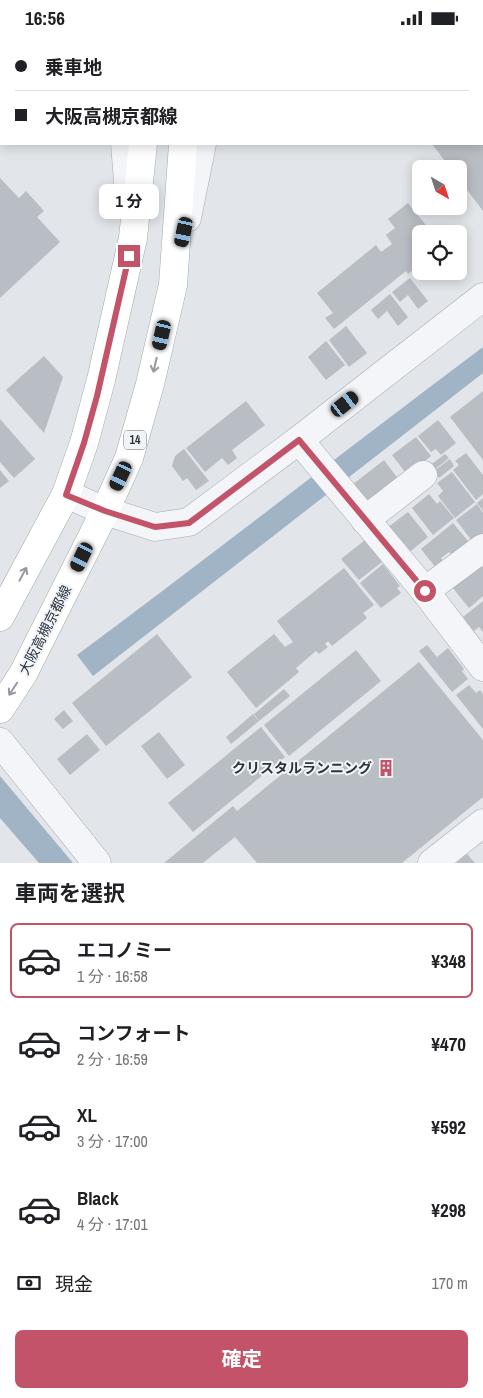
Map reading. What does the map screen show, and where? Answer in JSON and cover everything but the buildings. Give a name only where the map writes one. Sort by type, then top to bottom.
[{"type":"main road","points":[[0,617],[66,495],[84,443],[101,380],[132,238],[143,145]]},
{"type":"main road","name":"大阪高槻京都線","points":[[0,709],[23,674],[105,511],[129,458],[150,384],[173,285],[183,145]]},
{"type":"street","points":[[125,145],[132,238]]},
{"type":"street","points":[[173,285],[202,145]]},
{"type":"street","points":[[66,495],[105,511],[155,527],[189,523],[483,297]]},
{"type":"street","points":[[299,440],[425,591],[482,664]]},
{"type":"street","points":[[365,520],[423,475]]},
{"type":"street","points":[[425,591],[483,548]]},
{"type":"street","points":[[0,742],[98,863]]},
{"type":"street","points":[[432,863],[483,823]]},
{"type":"water","points":[[483,347],[483,373],[93,676],[77,655]]},
{"type":"water","points":[[0,776],[73,863],[39,863],[0,818]]},
{"type":"place","name":"クリスタルランニング","points":[[386,768]]},
{"type":"route","points":[[129,256],[97,396],[84,443],[66,495],[105,511],[155,527],[189,523],[299,440],[425,591]]}]
